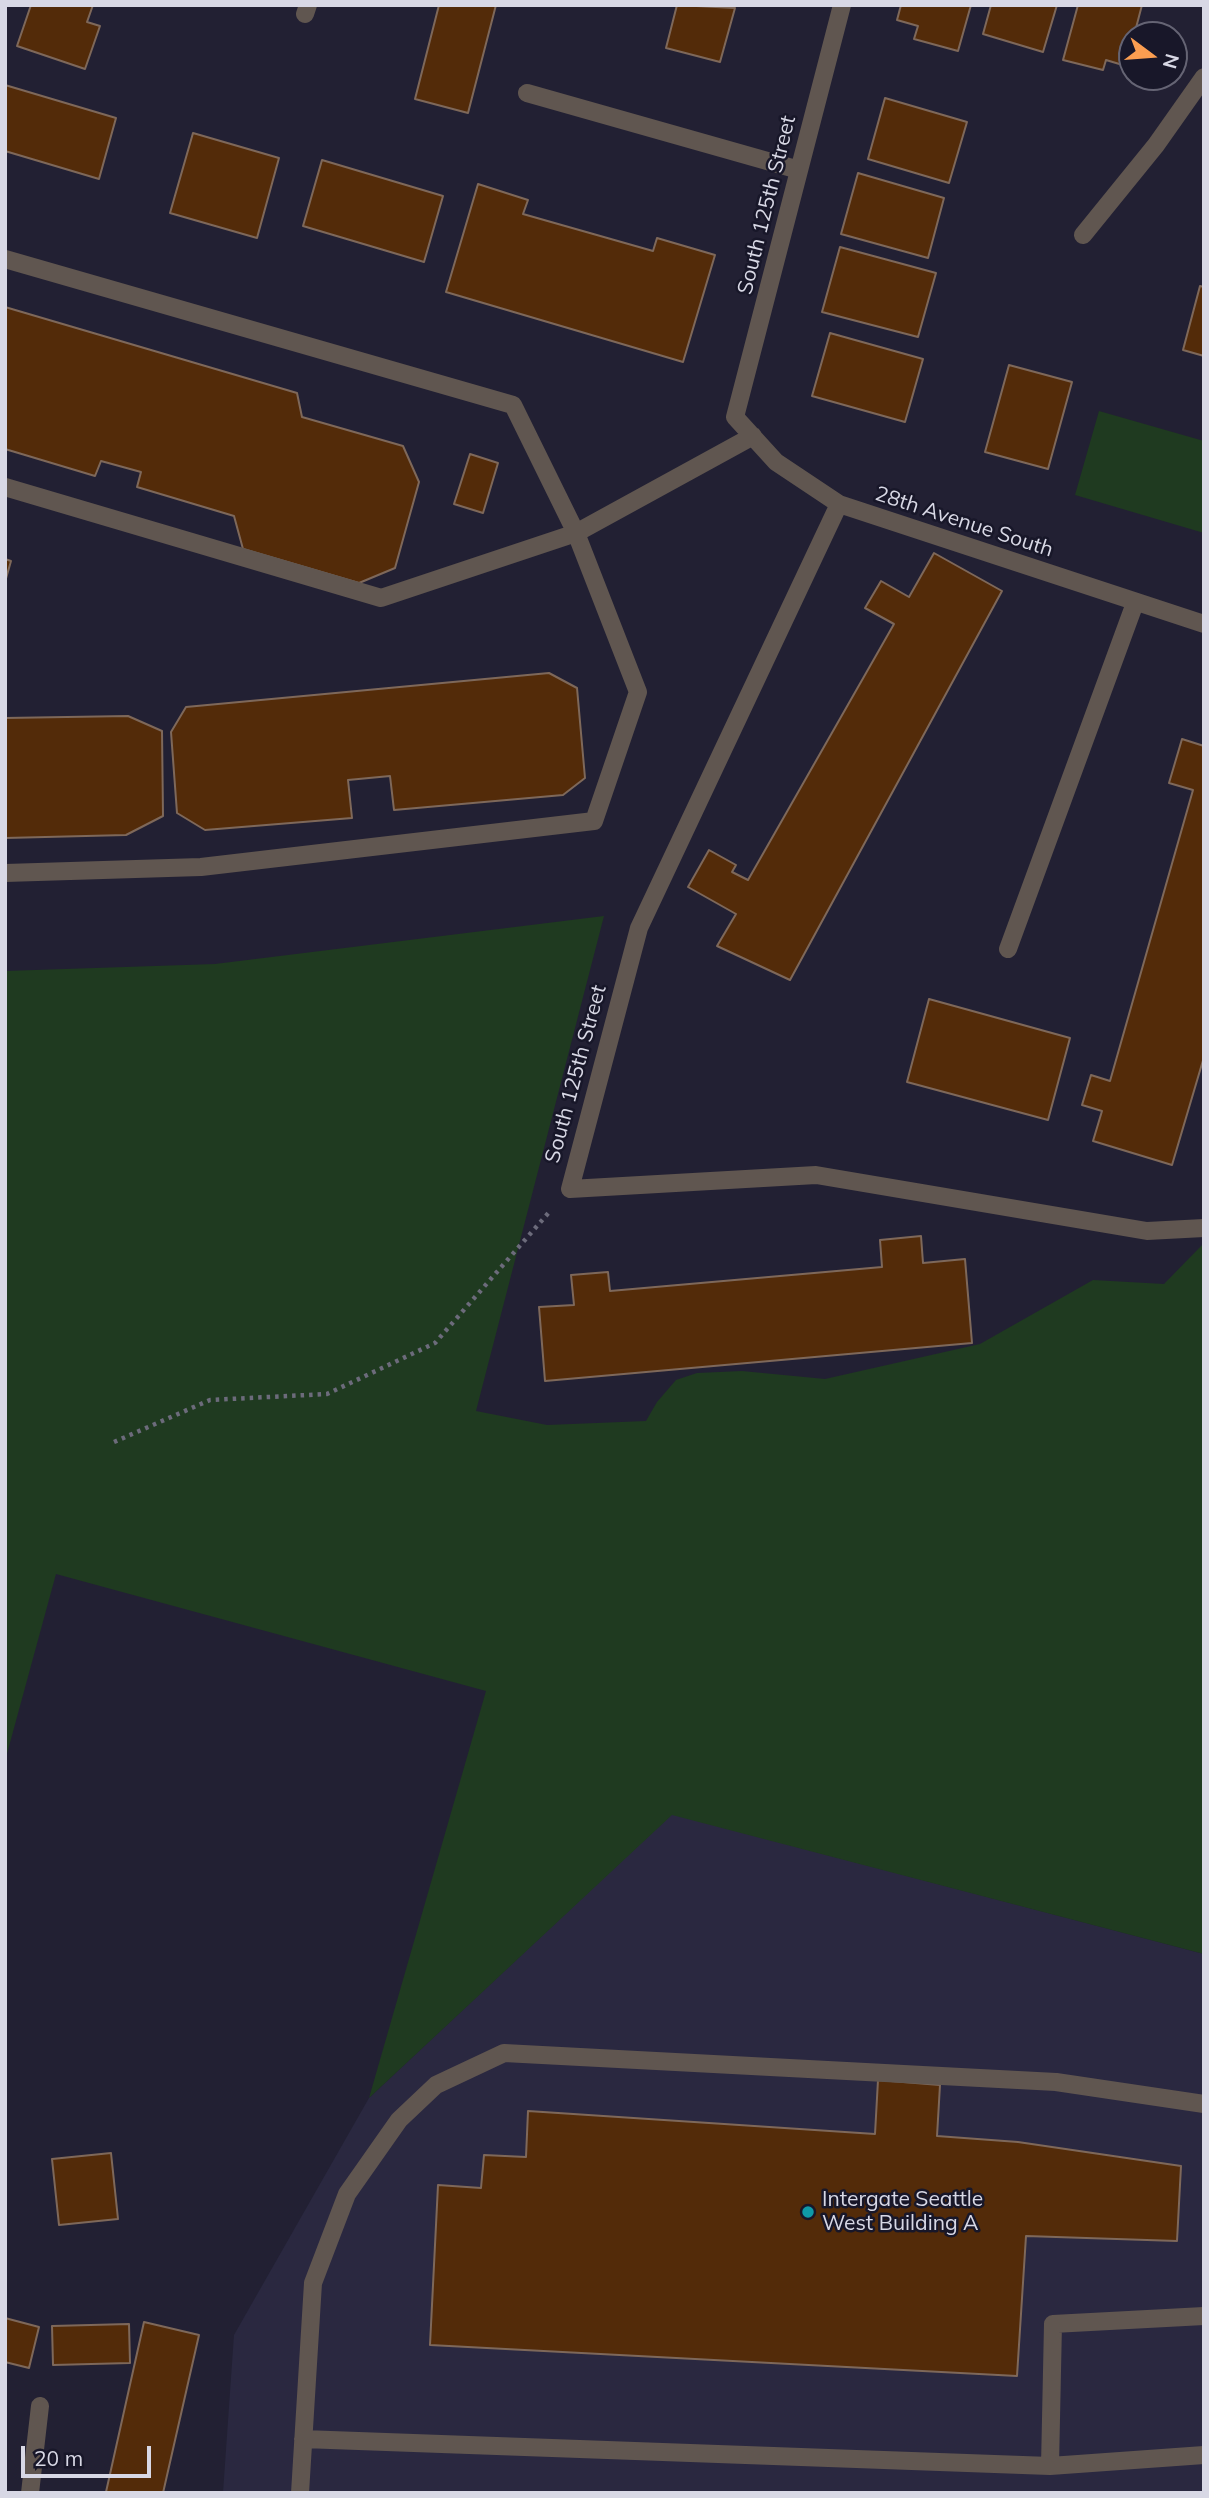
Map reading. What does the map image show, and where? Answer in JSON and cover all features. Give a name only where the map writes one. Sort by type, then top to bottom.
[{"type":"street","name":"South 125th Street","points":[[735,417],[842,5]]},
{"type":"street","points":[[1083,235],[1156,145],[1204,77]]},
{"type":"street","points":[[527,93],[799,170]]},
{"type":"street","points":[[5,259],[513,405],[576,533],[638,692],[594,821],[201,867],[5,873]]},
{"type":"street","name":"28th Avenue South","points":[[735,417],[776,461],[839,504],[1204,624]]},
{"type":"street","points":[[5,487],[381,598],[576,533],[753,436]]},
{"type":"street","name":"South 125th Street","points":[[839,504],[639,928],[569,1189],[816,1175],[1147,1231],[1204,1228]]},
{"type":"street","points":[[1008,949],[1135,603]]},
{"type":"street","points":[[300,2493],[313,2284],[347,2194],[399,2120],[436,2085],[504,2053],[1056,2082],[1204,2104]]},
{"type":"street","points":[[1049,2466],[1053,2323],[1204,2316]]},
{"type":"street","points":[[30,2493],[40,2406]]},
{"type":"street","points":[[303,2440],[1049,2466],[1204,2455]]},
{"type":"path","points":[[114,1442],[210,1400],[327,1394],[435,1343],[569,1189]]},
{"type":"shaded area","points":[[672,1814],[1204,1954],[1204,2493],[223,2493],[234,2335],[369,2098]]},
{"type":"green space","points":[[1099,411],[1204,441],[1204,533],[1075,495]]},
{"type":"green space","points":[[604,916],[476,1411],[547,1425],[646,1421],[657,1402],[676,1380],[697,1373],[742,1371],[825,1379],[980,1344],[1093,1280],[1164,1284],[1204,1243],[1204,1954],[672,1815],[369,2098],[486,1691],[56,1574],[5,1761],[5,971],[215,964]]},
{"type":"building","points":[[31,5],[93,5],[87,22],[100,26],[85,69],[17,46]]},
{"type":"building","points":[[439,5],[496,5],[468,113],[415,99]]},
{"type":"building","points":[[677,5],[735,8],[720,62],[666,48]]},
{"type":"building","points":[[901,5],[971,5],[958,51],[914,39],[918,26],[897,20]]},
{"type":"building","points":[[991,5],[1057,5],[1043,52],[983,34]]},
{"type":"building","points":[[1078,5],[1142,5],[1138,21],[1118,21],[1118,64],[1106,60],[1103,70],[1063,60]]},
{"type":"building","points":[[5,85],[116,118],[99,179],[5,151]]},
{"type":"building","points":[[885,98],[967,122],[949,183],[868,159]]},
{"type":"building","points":[[193,133],[279,158],[257,238],[170,213]]},
{"type":"building","points":[[322,160],[443,196],[424,262],[303,226]]},
{"type":"building","points":[[858,173],[944,198],[928,258],[841,234]]},
{"type":"building","points":[[478,184],[528,200],[523,214],[653,251],[657,238],[715,255],[683,362],[446,292]]},
{"type":"building","points":[[840,247],[936,273],[918,337],[822,312]]},
{"type":"building","points":[[1200,286],[1204,287],[1204,356],[1183,350]]},
{"type":"building","points":[[5,307],[297,393],[302,417],[403,446],[419,482],[395,568],[359,583],[243,549],[234,516],[137,487],[141,472],[101,461],[95,476],[5,449]]},
{"type":"building","points":[[830,333],[923,359],[905,422],[812,396]]},
{"type":"building","points":[[1009,365],[1072,382],[1048,469],[985,452]]},
{"type":"building","points":[[470,454],[498,463],[483,513],[454,504]]},
{"type":"building","points":[[934,553],[1002,591],[790,980],[717,946],[736,914],[688,887],[709,850],[736,865],[732,872],[748,880],[894,624],[865,608],[881,581],[909,597]]},
{"type":"building","points":[[5,559],[11,561],[5,582]]},
{"type":"building","points":[[549,673],[577,688],[585,778],[563,795],[394,810],[390,776],[348,780],[352,818],[205,830],[177,813],[171,732],[186,707]]},
{"type":"building","points":[[128,716],[162,731],[163,816],[126,835],[5,838],[5,718]]},
{"type":"building","points":[[1182,739],[1204,746],[1204,1057],[1172,1165],[1093,1141],[1102,1111],[1082,1105],[1091,1075],[1110,1081],[1193,790],[1169,783]]},
{"type":"building","points":[[929,999],[1070,1038],[1048,1120],[907,1082]]},
{"type":"building","points":[[921,1236],[923,1263],[965,1259],[972,1343],[545,1381],[539,1307],[574,1305],[571,1275],[608,1272],[610,1291],[882,1267],[880,1240]]},
{"type":"building","name":"Intergate Seattle West Building A","points":[[878,2080],[940,2085],[937,2136],[1018,2142],[1181,2166],[1177,2241],[1026,2236],[1017,2376],[430,2345],[438,2185],[481,2188],[484,2155],[526,2157],[528,2111],[875,2134]]},
{"type":"building","points":[[111,2153],[118,2219],[59,2225],[52,2159]]},
{"type":"building","points":[[5,2318],[39,2327],[29,2368],[5,2362]]},
{"type":"building","points":[[144,2322],[199,2335],[163,2493],[106,2492]]},
{"type":"building","points":[[129,2324],[130,2363],[53,2365],[52,2326]]},
{"type":"place","name":"Intergate Seattle West Building A","points":[[808,2212]]}]
